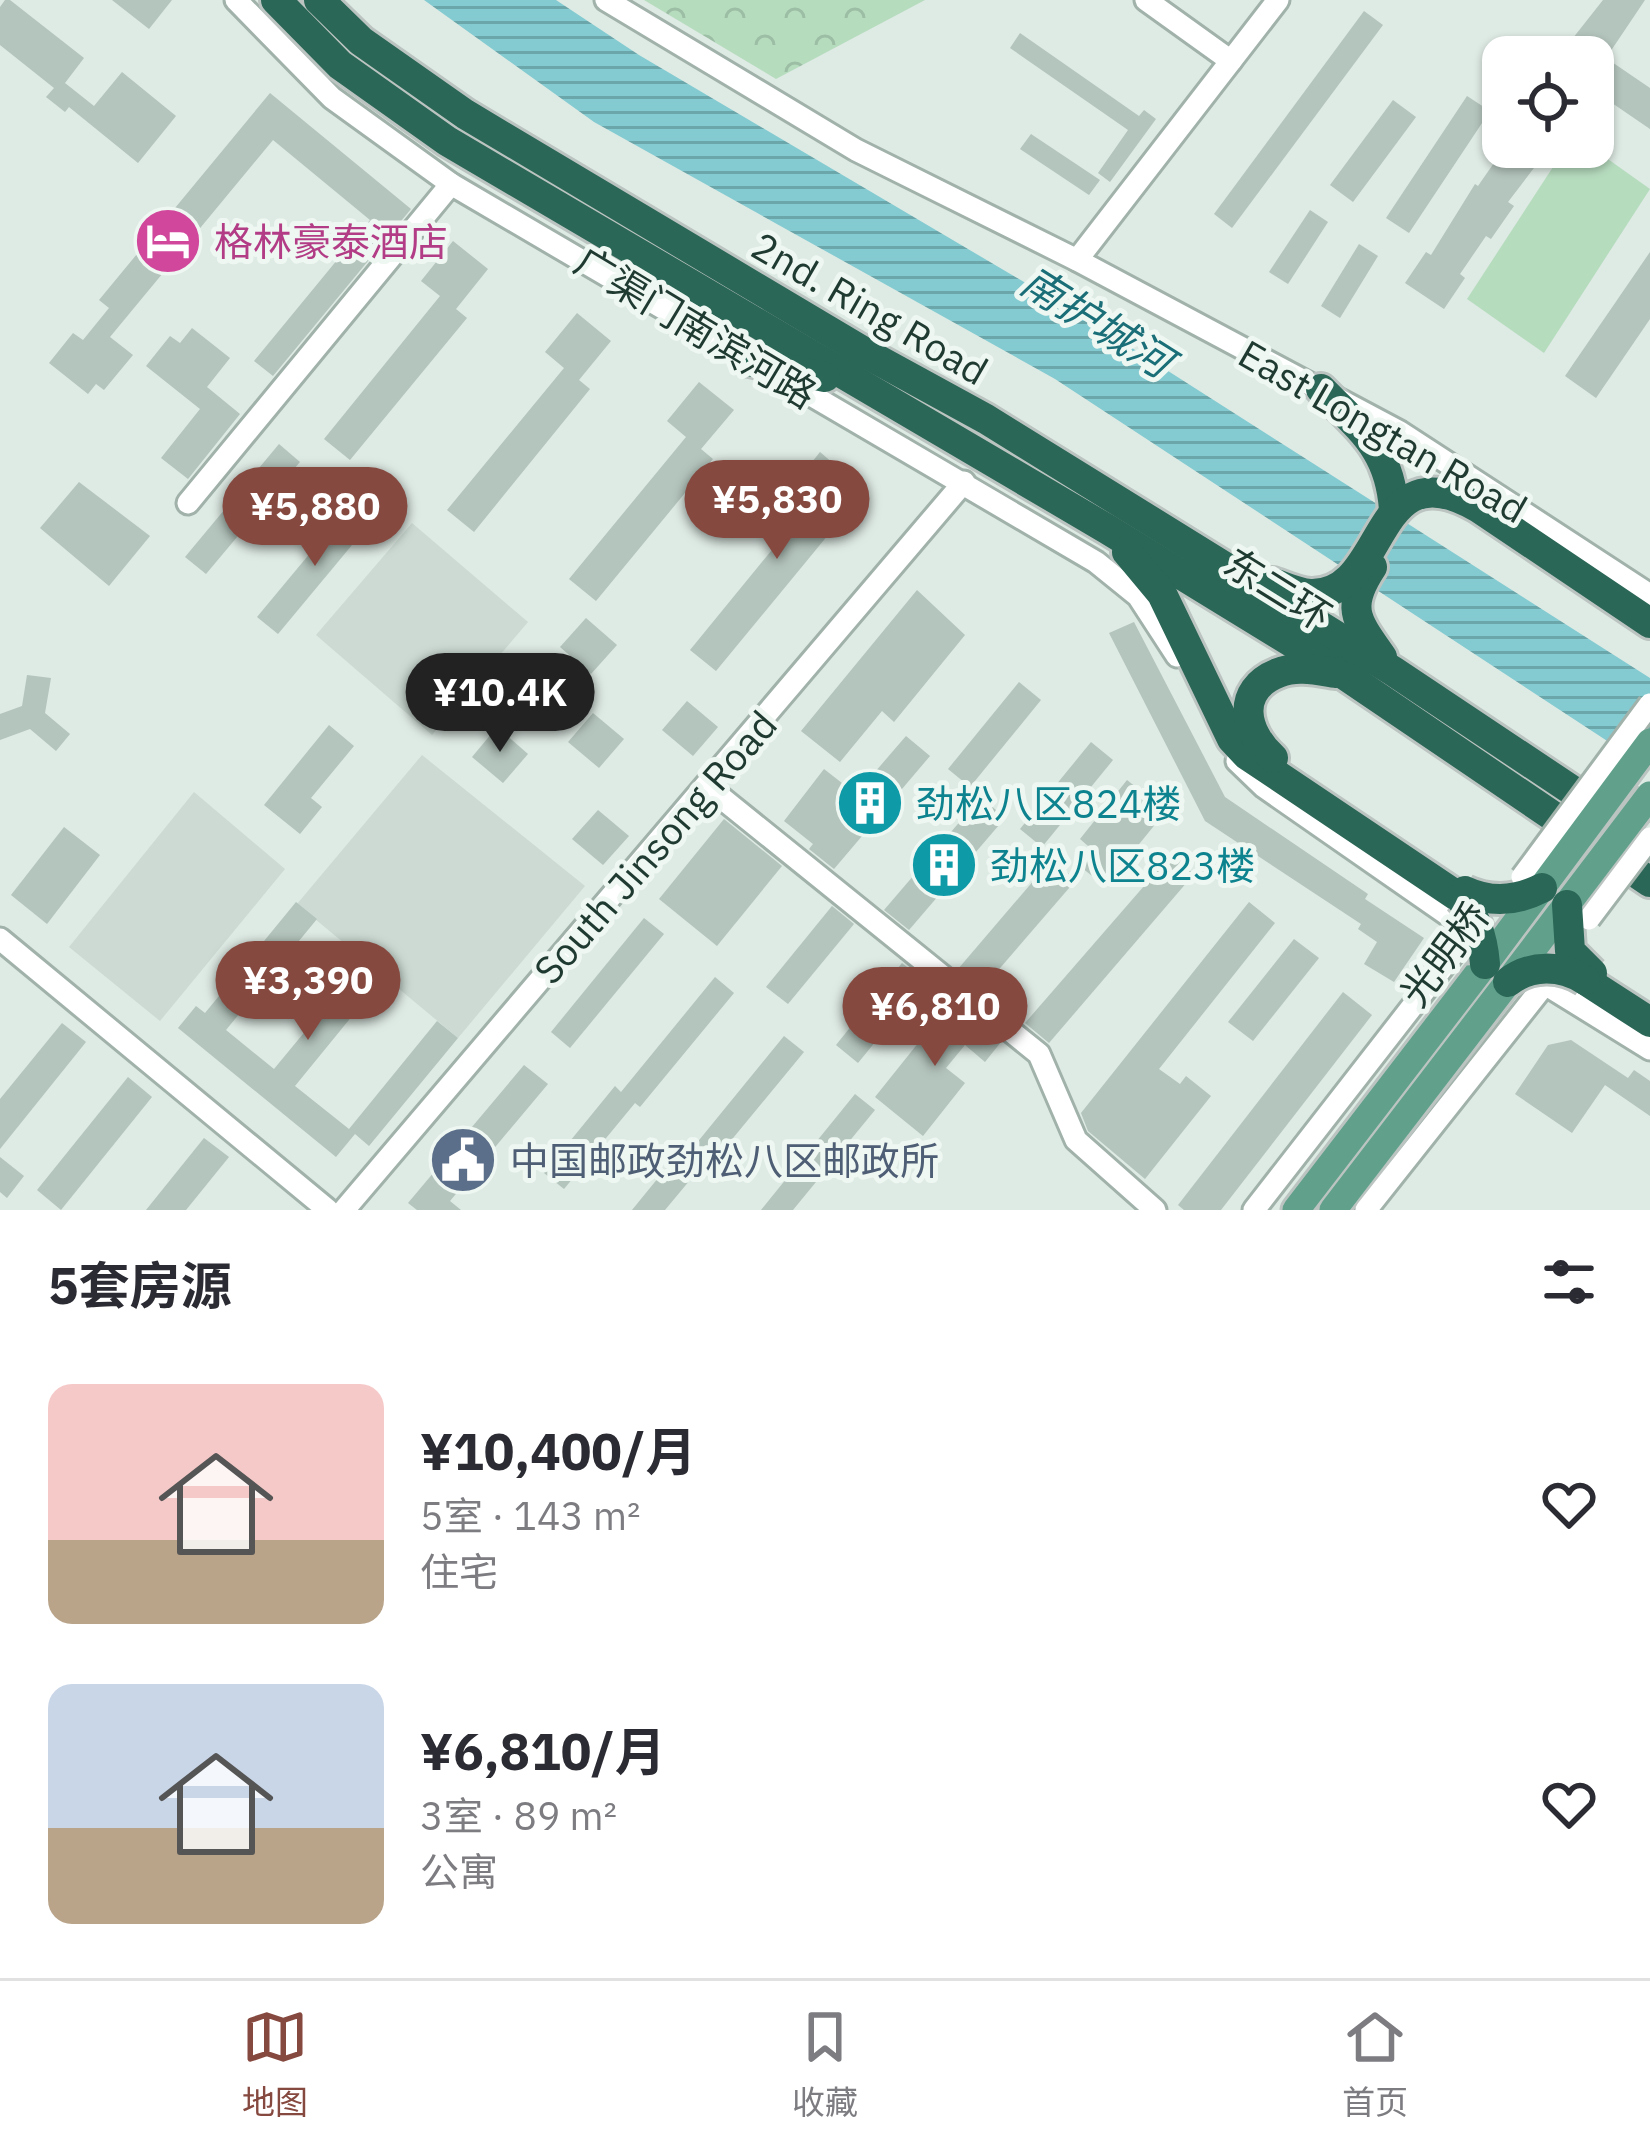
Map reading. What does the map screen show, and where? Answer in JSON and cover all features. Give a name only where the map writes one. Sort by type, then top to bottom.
[{"type":"highway","name":"2nd. Ring Road","points":[[276,0],[340,65],[447,141],[853,383]]},
{"type":"highway","name":"2nd. Ring Road","points":[[319,0],[376,52],[465,114],[869,355],[986,419],[1393,671]]},
{"type":"highway","points":[[749,361],[853,383]]},
{"type":"highway","name":"东二环","points":[[853,383],[1107,529],[1342,674],[1650,882]]},
{"type":"highway","points":[[1321,389],[1366,434],[1388,466],[1400,514]]},
{"type":"highway","points":[[1650,623],[1457,496],[1439,492],[1417,494],[1353,585],[1361,629],[1393,671],[1650,840]]},
{"type":"highway","points":[[1400,514],[1444,506],[1464,513],[1650,634]]},
{"type":"highway","points":[[1107,529],[1162,594],[1232,739],[1247,755],[1462,895],[1555,897],[1570,951],[1588,976],[1650,1022]]},
{"type":"highway","points":[[1238,575],[1310,594],[1353,585]]},
{"type":"highway","points":[[1342,674],[1305,668],[1280,672],[1256,686],[1246,709],[1262,748],[1462,895],[1497,973],[1540,968],[1588,976],[1650,1012]]},
{"type":"main road","name":"光明桥","points":[[1555,897],[1650,742]]},
{"type":"main road","name":"光明桥","points":[[1333,1210],[1497,973],[1555,897],[1650,794]]},
{"type":"main road","name":"光明桥","points":[[1296,1210],[1497,973]]},
{"type":"street","name":"广渠门南滨河路","points":[[236,0],[332,98],[451,184],[1096,562],[1138,596],[1170,642],[1232,756],[1264,787],[1545,984],[1650,1049]]},
{"type":"street","name":"East Longtan Road","points":[[606,0],[856,150],[1078,260],[1400,432],[1650,596]]},
{"type":"street","points":[[1146,0],[1231,61]]},
{"type":"street","points":[[1078,260],[1278,0]]},
{"type":"street","points":[[188,503],[451,184]]},
{"type":"street","name":"South Jinsong Road","points":[[344,1210],[964,482]]},
{"type":"street","name":"光明桥","points":[[1555,897],[1650,704]]},
{"type":"street","points":[[708,787],[1039,1054],[1076,1140],[1155,1210]]},
{"type":"street","name":"光明桥","points":[[1555,897],[1650,840]]},
{"type":"street","points":[[1254,1210],[1471,931],[1505,900],[1555,897],[1569,946],[1545,984],[1366,1210]]},
{"type":"street","points":[[1505,900],[1569,946]]},
{"type":"street","points":[[0,939],[328,1210]]},
{"type":"shaded area","points":[[412,523],[528,622],[432,735],[316,635]]},
{"type":"shaded area","points":[[422,755],[585,886],[458,1038],[297,904]]},
{"type":"shaded area","points":[[194,792],[285,869],[160,1021],[69,947]]},
{"type":"green space","points":[[644,0],[925,0],[776,79]]},
{"type":"green space","points":[[1614,163],[1650,189],[1544,353],[1467,299],[1552,168],[1614,168]]},
{"type":"water","points":[[424,0],[556,0],[639,55],[1085,318],[1650,678],[1650,769],[1055,379],[594,122]]},
{"type":"building","points":[[5,0],[84,58],[65,83],[94,106],[122,72],[176,116],[138,163],[69,107],[65,112],[46,97],[54,88],[0,45],[0,7]]},
{"type":"building","points":[[112,0],[172,0],[149,29]]},
{"type":"building","points":[[1603,0],[1645,0],[1614,46],[1614,36],[1575,36]]},
{"type":"building","points":[[1364,11],[1383,25],[1232,228],[1214,214]]},
{"type":"building","points":[[1020,33],[1139,116],[1144,110],[1156,119],[1110,182],[1098,173],[1128,130],[1010,48]]},
{"type":"building","points":[[1614,63],[1650,88],[1650,129],[1614,104]]},
{"type":"building","name":"格林豪泰酒店","points":[[270,93],[411,209],[273,376],[254,361],[370,220],[273,140],[110,337],[133,355],[104,390],[96,384],[88,394],[49,363],[73,333],[83,340],[109,308],[99,300]]},
{"type":"building","points":[[1467,96],[1482,106],[1482,123],[1409,233],[1386,218]]},
{"type":"building","points":[[1393,100],[1416,117],[1353,202],[1330,185]]},
{"type":"building","points":[[1031,134],[1100,180],[1089,195],[1020,149]]},
{"type":"building","points":[[1490,168],[1534,168],[1508,202],[1514,206],[1491,239],[1486,236],[1460,274],[1465,278],[1444,309],[1405,283],[1426,252],[1431,255],[1475,184]]},
{"type":"building","points":[[1310,210],[1328,222],[1288,284],[1269,272]]},
{"type":"building","points":[[453,241],[488,269],[456,309],[467,318],[350,460],[324,439],[440,296],[421,281]]},
{"type":"building","points":[[1359,244],[1378,256],[1340,318],[1321,306]]},
{"type":"building","points":[[1650,252],[1650,319],[1596,398],[1565,376]]},
{"type":"building","points":[[577,313],[611,341],[579,380],[590,389],[474,532],[447,510],[564,368],[545,352]]},
{"type":"building","points":[[192,328],[230,358],[207,387],[240,414],[188,479],[161,458],[200,409],[146,366],[170,336],[180,343]]},
{"type":"building","points":[[699,382],[734,410],[701,449],[713,459],[596,601],[569,579],[686,437],[667,421]]},
{"type":"building","points":[[279,444],[300,462],[206,574],[185,557]]},
{"type":"building","points":[[820,452],[854,481],[822,520],[833,529],[716,671],[690,650],[807,507],[788,492]]},
{"type":"building","points":[[79,482],[150,536],[109,586],[40,528]]},
{"type":"building","points":[[351,504],[372,521],[278,634],[257,617]]},
{"type":"building","points":[[917,590],[965,635],[894,722],[882,711],[840,762],[801,731]]},
{"type":"building","points":[[586,618],[617,645],[591,674],[560,647]]},
{"type":"building","points":[[1134,622],[1225,797],[1424,938],[1394,982],[1364,964],[1377,942],[1358,929],[1361,924],[1205,821],[1109,633]]},
{"type":"building","points":[[27,675],[51,678],[45,713],[70,734],[56,751],[30,729],[0,740],[0,714],[22,706]]},
{"type":"building","points":[[1019,682],[1041,700],[970,787],[948,769]]},
{"type":"building","points":[[687,701],[718,727],[693,756],[662,730]]},
{"type":"building","points":[[593,713],[624,739],[599,768],[568,742]]},
{"type":"building","points":[[329,725],[354,746],[311,798],[322,807],[300,834],[264,805]]},
{"type":"building","points":[[497,727],[528,754],[503,783],[472,757]]},
{"type":"building","name":"劲松八区824楼","points":[[906,736],[930,756],[834,869],[784,821],[824,769],[856,794]]},
{"type":"building","points":[[1091,742],[1113,760],[1042,847],[1020,829]]},
{"type":"building","points":[[1127,780],[1166,811],[1105,886],[1082,868],[1095,852],[1080,839]]},
{"type":"building","name":"劲松八区823楼","points":[[981,797],[1005,818],[909,930],[884,910]]},
{"type":"building","points":[[598,810],[629,836],[603,865],[572,839]]},
{"type":"building","points":[[724,819],[782,866],[717,946],[659,899]]},
{"type":"building","points":[[64,827],[100,855],[47,924],[11,895]]},
{"type":"building","points":[[1171,855],[1194,874],[1049,1043],[1025,1023]]},
{"type":"building","points":[[1052,859],[1076,880],[982,989],[958,969]]},
{"type":"building","points":[[296,902],[317,919],[226,1030],[274,1069],[364,960],[384,977],[295,1086],[349,1129],[437,1021],[458,1038],[369,1146],[355,1134],[336,1157],[178,1028],[196,1006],[205,1013]]},
{"type":"building","points":[[1249,902],[1275,923],[1159,1069],[1180,1084],[1186,1076],[1211,1096],[1145,1179],[1088,1131],[1081,1113]]},
{"type":"building","points":[[832,906],[854,924],[788,1004],[766,987]]},
{"type":"building","points":[[644,918],[664,934],[570,1048],[551,1032]]},
{"type":"building","points":[[1294,939],[1319,958],[1253,1041],[1228,1022]]},
{"type":"building","points":[[902,963],[925,981],[858,1063],[836,1045]]},
{"type":"building","points":[[715,977],[734,993],[640,1107],[635,1103],[564,1189],[544,1173],[615,1086],[621,1092]]},
{"type":"building","points":[[1343,992],[1372,1015],[1221,1210],[1184,1210],[1178,1205]]},
{"type":"building","points":[[951,1002],[1001,1042],[985,1062],[965,1045],[946,1068],[965,1083],[923,1136],[875,1097]]},
{"type":"building","points":[[62,1023],[86,1042],[0,1149],[0,1099]]},
{"type":"building","points":[[784,1036],[804,1052],[710,1166],[705,1162],[665,1210],[632,1210],[685,1145],[691,1150]]},
{"type":"building","points":[[1571,1040],[1628,1078],[1634,1070],[1650,1081],[1650,1116],[1605,1085],[1572,1133],[1515,1094],[1548,1045]]},
{"type":"building","points":[[524,1065],[548,1084],[450,1201],[461,1210],[417,1210],[408,1203]]},
{"type":"building","points":[[128,1077],[152,1097],[61,1210],[37,1190]]},
{"type":"building","points":[[855,1094],[875,1110],[793,1210],[761,1210]]},
{"type":"building","points":[[204,1138],[229,1157],[186,1210],[146,1210]]},
{"type":"building","points":[[0,1157],[24,1176],[7,1198],[0,1192]]},
{"type":"place","name":"格林豪泰酒店","points":[[168,241]]},
{"type":"place","name":"劲松八区824楼","points":[[870,803]]},
{"type":"place","name":"劲松八区823楼","points":[[944,865]]},
{"type":"place","name":"中国邮政劲松八区邮政所","points":[[463,1160]]},
{"type":"water label","name":"南护城河","points":[[1097,321]]}]
